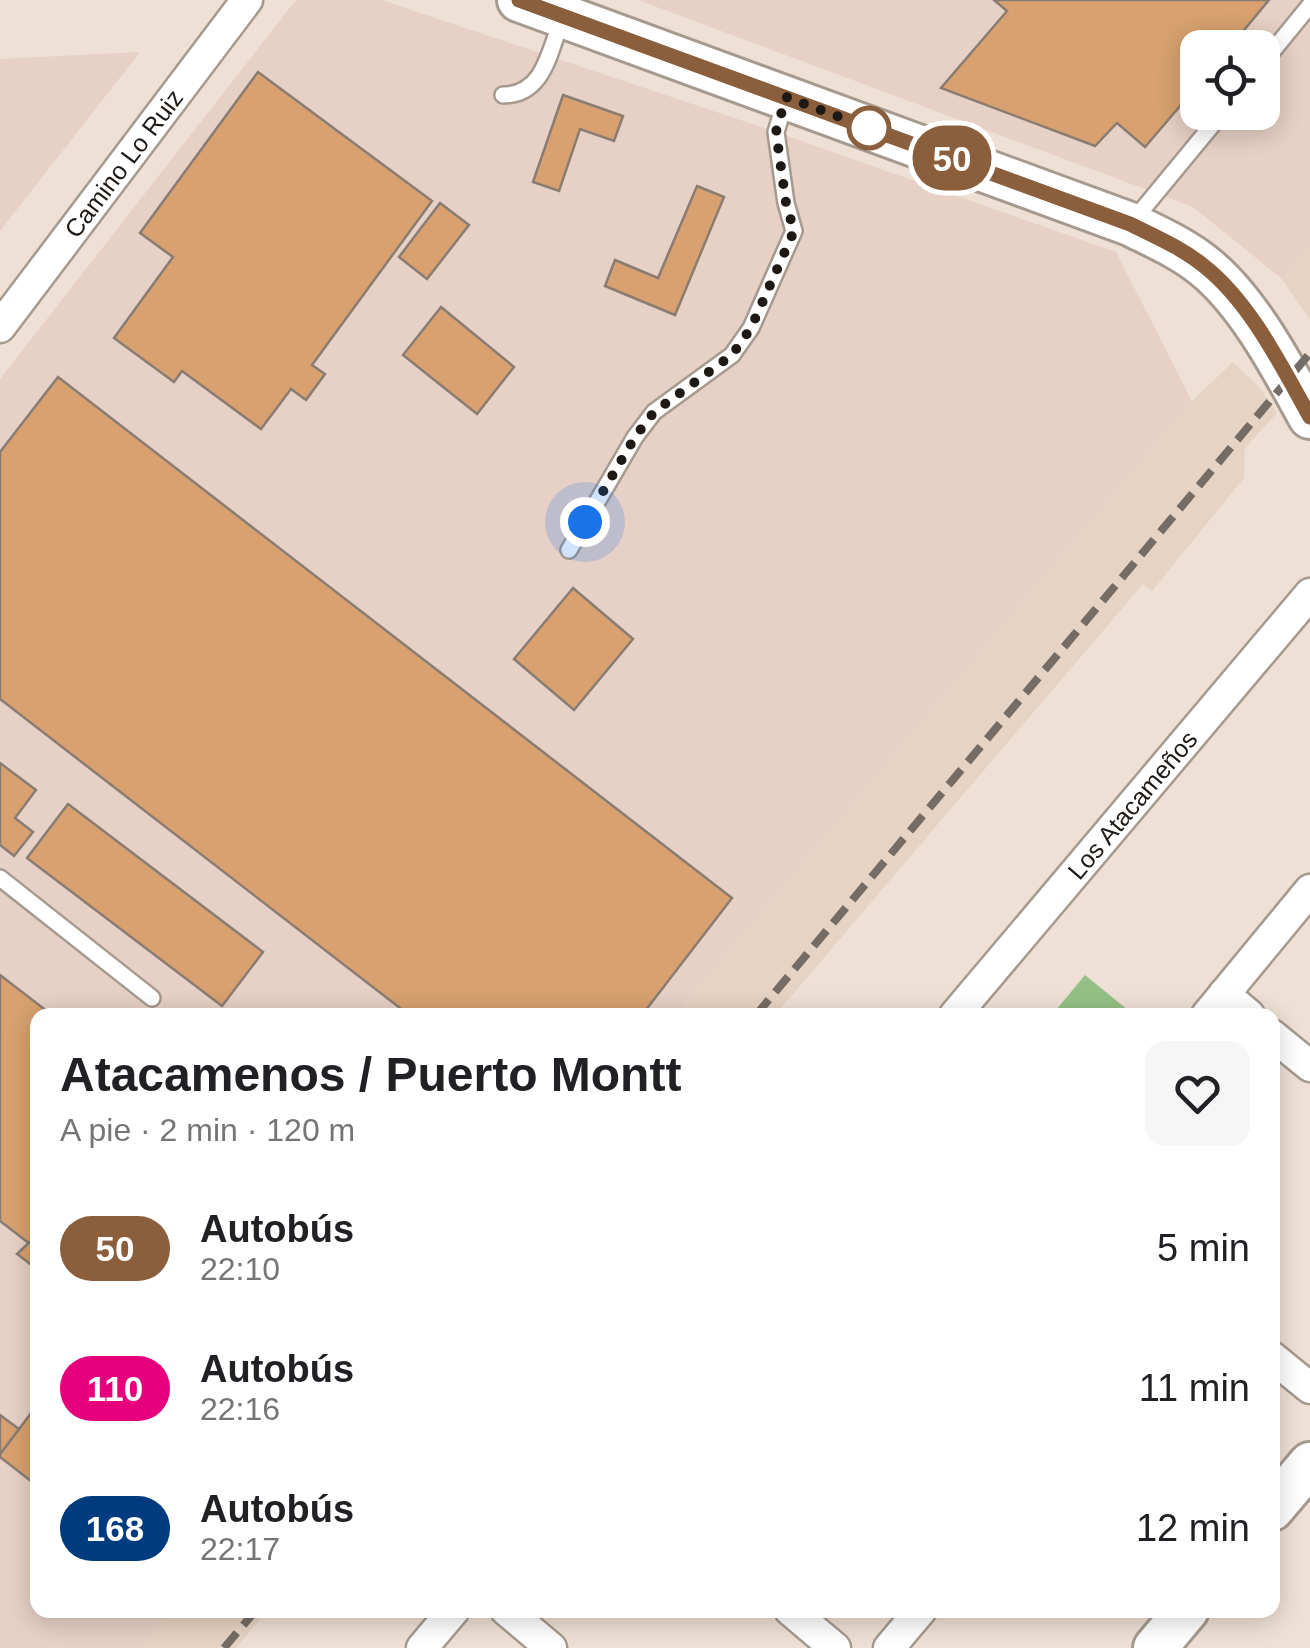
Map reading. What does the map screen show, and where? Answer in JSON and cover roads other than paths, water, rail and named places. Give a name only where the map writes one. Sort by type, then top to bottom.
[{"type":"street","name":"Camino Lo Ruiz","points":[[0,327],[246,0]]},
{"type":"street","points":[[519,0],[1130,224],[1184,251],[1222,281],[1242,306],[1310,417]]},
{"type":"street","name":"Los Atacameños","points":[[961,1008],[1310,594]]},
{"type":"street","points":[[1216,1004],[1310,890]]},
{"type":"street","points":[[1280,1041],[1310,1066]]},
{"type":"street","points":[[1280,1364],[1310,1388]]},
{"type":"street","points":[[1280,1499],[1310,1464]]},
{"type":"street","points":[[422,1648],[447,1618]]},
{"type":"street","points":[[515,1618],[551,1648]]},
{"type":"street","points":[[799,1618],[835,1648]]},
{"type":"street","points":[[889,1648],[914,1618]]},
{"type":"street","points":[[1155,1648],[1180,1618]]},
{"type":"lane","points":[[1280,42],[1310,5]]},
{"type":"lane","points":[[502,95],[517,95],[536,84],[564,15]]},
{"type":"lane","points":[[569,550],[635,437],[654,412],[732,355],[751,328],[794,231],[776,132],[786,97]]},
{"type":"lane","points":[[1130,224],[1207,130]]},
{"type":"lane","points":[[0,878],[152,998]]},
{"type":"railway","points":[[762,1008],[1310,353]]},
{"type":"railway","points":[[224,1648],[249,1618]]}]
